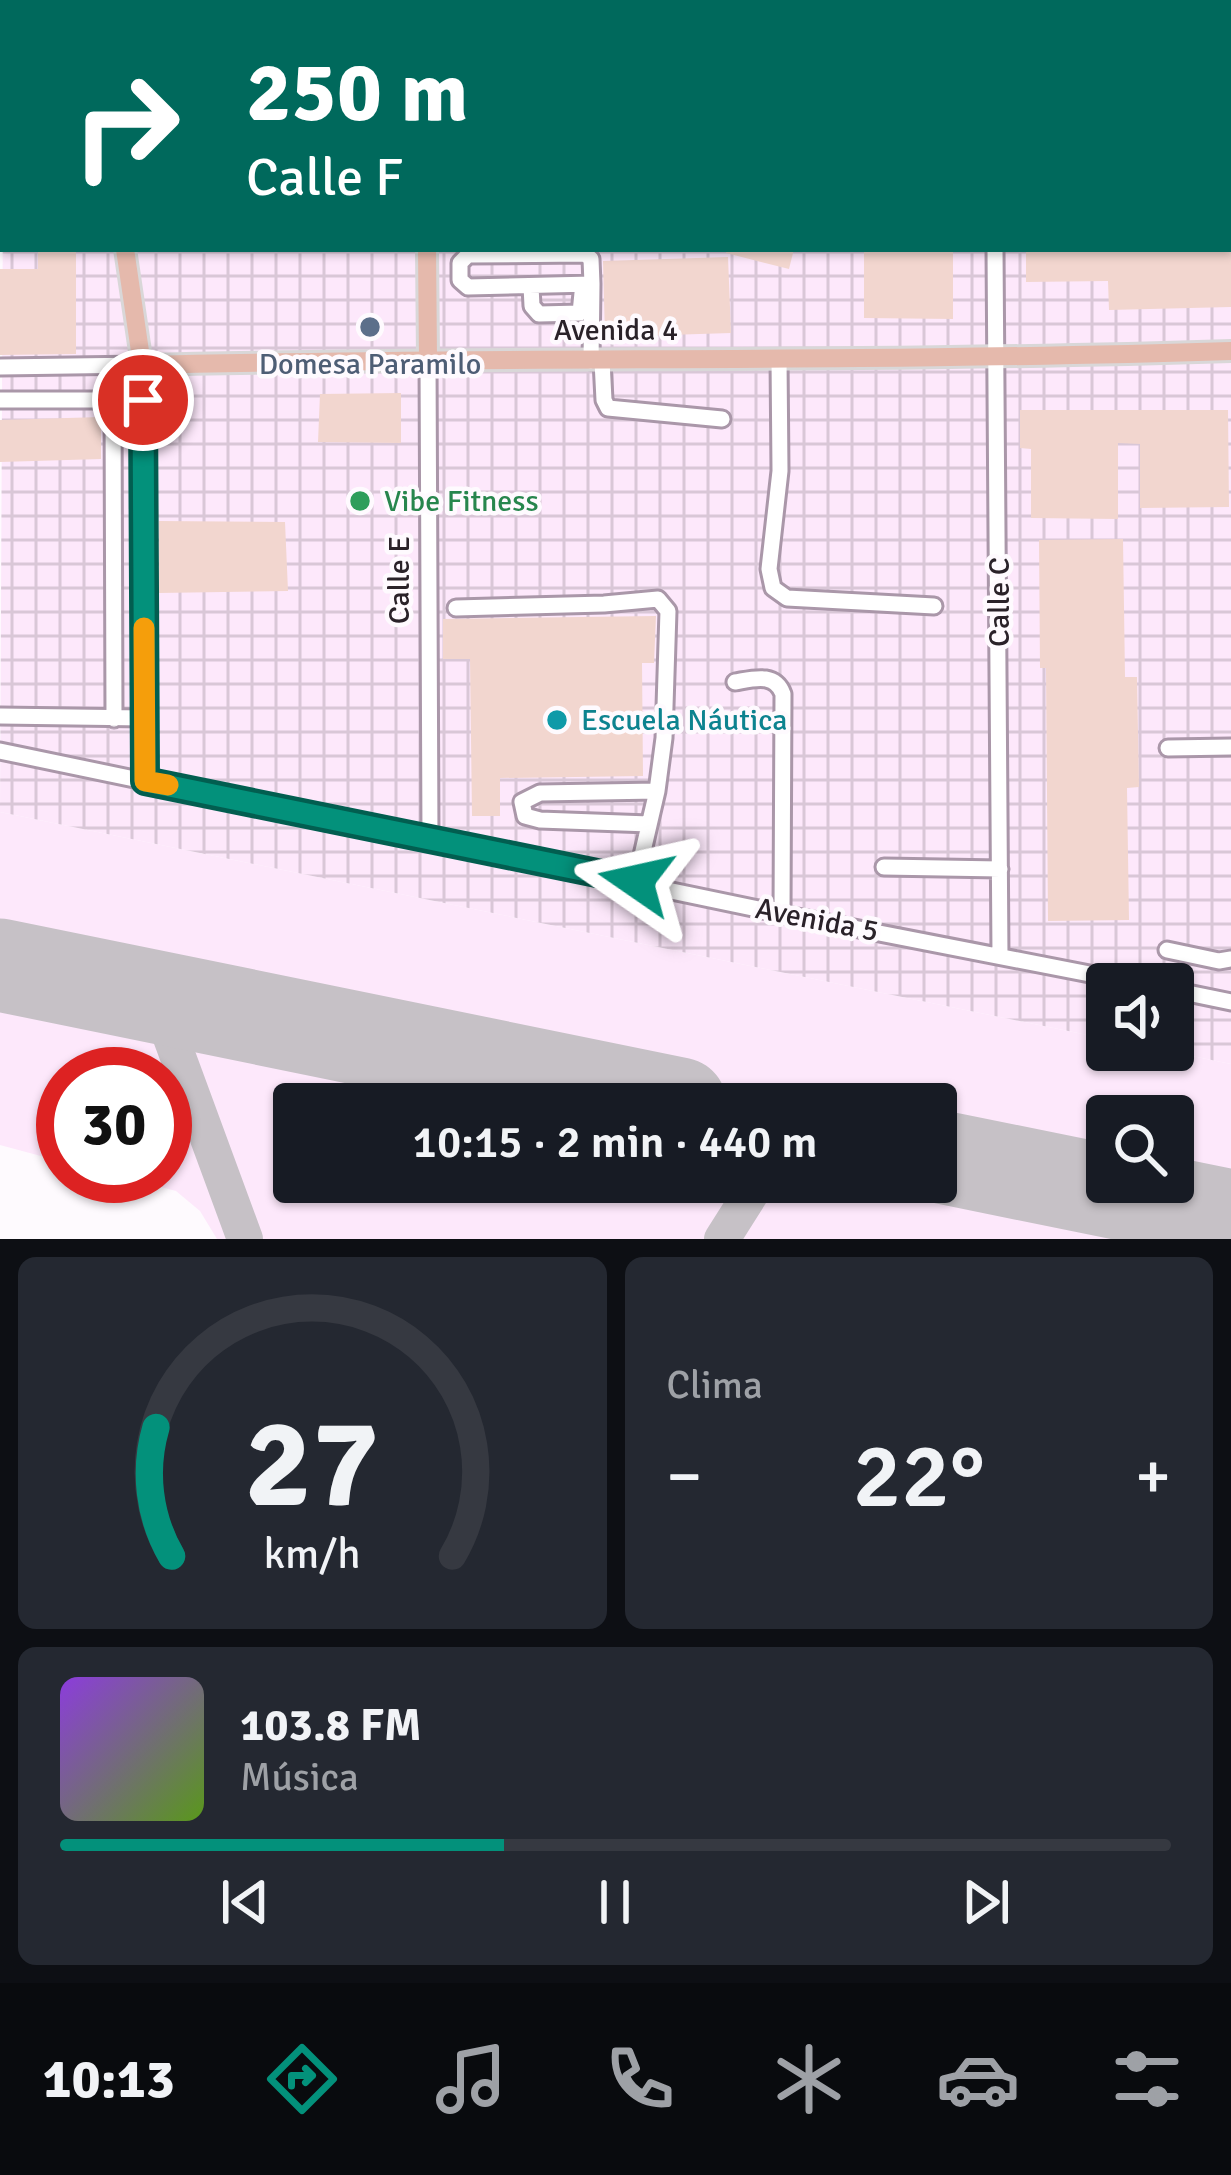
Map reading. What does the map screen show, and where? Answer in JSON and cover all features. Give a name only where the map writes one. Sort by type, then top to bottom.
[{"type":"main road","points":[[125,252],[142,364]]},
{"type":"main road","name":"Calle E","points":[[427,252],[428,358]]},
{"type":"main road","name":"Avenida 4","points":[[142,364],[428,358],[999,358],[1231,351]]},
{"type":"street","name":"Calle C","points":[[995,252],[1000,956]]},
{"type":"street","points":[[530,286],[534,311],[573,315],[583,309],[587,284],[591,259],[578,253],[468,255],[460,263],[462,285],[587,284]]},
{"type":"street","points":[[587,284],[608,408],[722,418]]},
{"type":"street","name":"Calle E","points":[[428,358],[430,839]]},
{"type":"street","points":[[779,359],[780,471],[769,569],[773,588],[787,598],[934,606]]},
{"type":"street","name":"Avenida 4","points":[[0,368],[142,364]]},
{"type":"street","points":[[142,364],[145,781]]},
{"type":"street","points":[[113,399],[114,718]]},
{"type":"street","points":[[0,400],[143,400]]},
{"type":"street","points":[[456,608],[658,599],[668,611],[664,738],[636,881]]},
{"type":"street","points":[[735,682],[768,679],[783,694],[782,914]]},
{"type":"street","points":[[0,716],[145,718]]},
{"type":"street","points":[[1168,748],[1231,747]]},
{"type":"street","name":"Avenida 5","points":[[0,751],[1086,973]]},
{"type":"street","points":[[649,824],[540,820],[525,816],[521,802],[540,793],[657,791]]},
{"type":"street","points":[[884,867],[1000,869]]},
{"type":"street","points":[[1167,950],[1219,961],[1231,959]]},
{"type":"street","points":[[1194,994],[1231,1002]]},
{"type":"shaded area","points":[[3,252],[1231,252],[1231,1064],[1194,1056],[1194,963],[1086,963],[1086,1035],[0,812]]},
{"type":"shaded area","points":[[0,812],[1086,1035],[1086,1071],[1194,1071],[1194,1056],[1231,1064],[1231,1239],[217,1239],[190,1203],[192,1047],[36,1047],[36,1155],[0,1145]]},
{"type":"building","points":[[38,252],[76,252],[76,354],[0,355],[0,269],[38,269]]},
{"type":"building","points":[[726,252],[793,252],[789,269]]},
{"type":"building","points":[[864,252],[953,252],[953,319],[864,318]]},
{"type":"building","points":[[1026,252],[1231,252],[1231,307],[1109,310],[1108,281],[1026,282]]},
{"type":"building","points":[[728,257],[731,333],[605,337],[603,261]]},
{"type":"building","points":[[401,393],[401,443],[318,442],[320,394]]},
{"type":"building","points":[[1020,410],[1228,410],[1229,507],[1140,508],[1140,444],[1118,443],[1118,519],[1031,518],[1031,449],[1020,448]]},
{"type":"building","points":[[101,417],[101,459],[0,462],[0,420]]},
{"type":"building","points":[[159,521],[285,522],[288,591],[159,593]]},
{"type":"building","points":[[1123,539],[1125,677],[1137,677],[1139,787],[1127,788],[1129,920],[1048,921],[1046,668],[1040,668],[1039,540]]},
{"type":"building","name":"Escuela Náutica","points":[[656,616],[654,663],[642,663],[643,776],[500,778],[500,816],[472,816],[470,659],[443,659],[443,619]]},
{"type":"taxiway","points":[[156,997],[245,1239]]},
{"type":"taxiway","points":[[722,1239],[745,1203]]},
{"type":"runway","points":[[0,965],[577,1083]]},
{"type":"runway","points":[[957,1160],[1231,1216]]},
{"type":"slow traffic","points":[[144,628],[145,781],[168,785]]},
{"type":"place","name":"Domesa Paramilo","points":[[370,327]]},
{"type":"place","name":"Vibe Fitness","points":[[360,501]]},
{"type":"place","name":"Escuela Náutica","points":[[557,720]]},
{"type":"route","points":[[143,400],[145,781],[636,881]]}]
